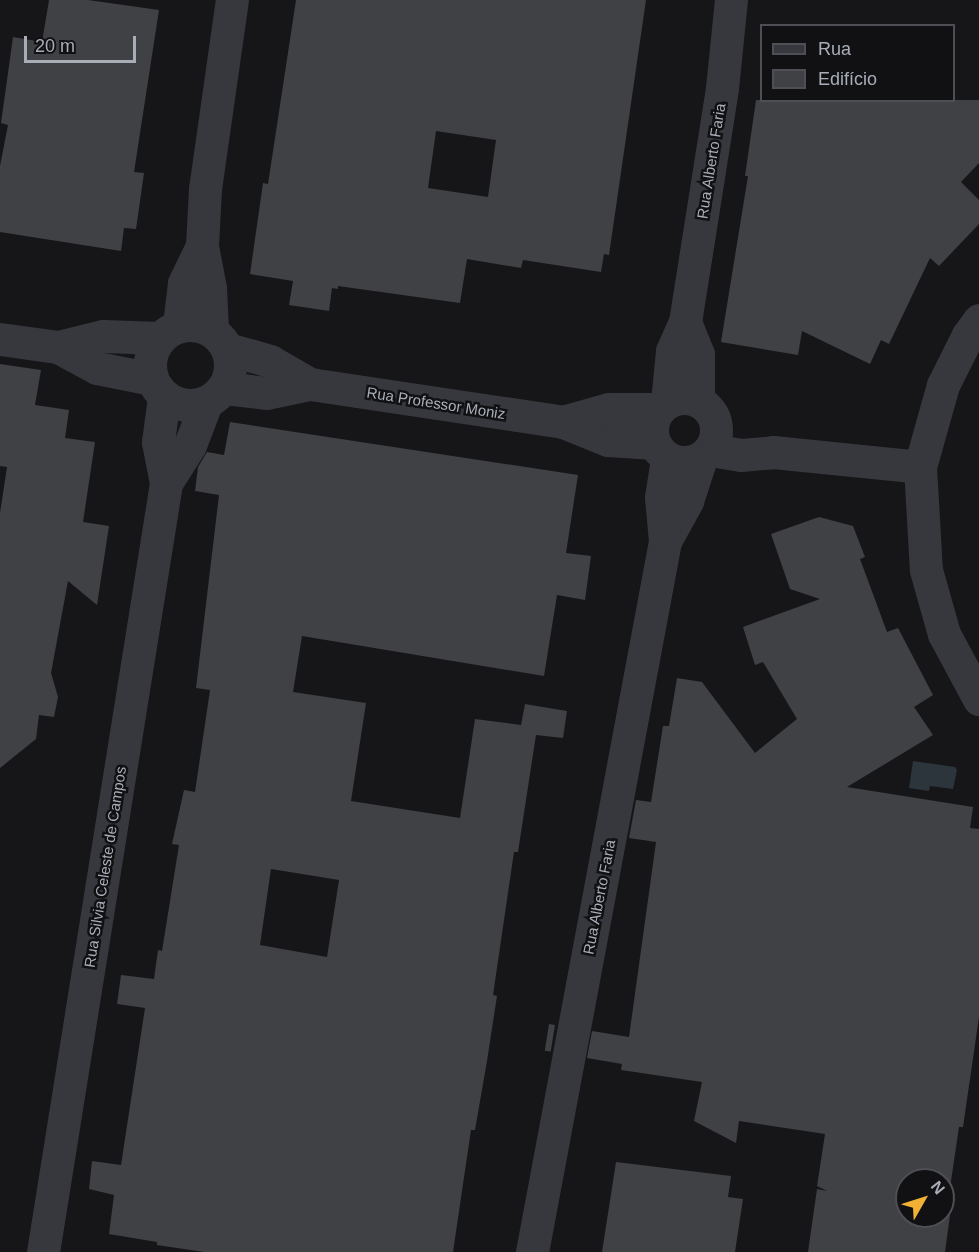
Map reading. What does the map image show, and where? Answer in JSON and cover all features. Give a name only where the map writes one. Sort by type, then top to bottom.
[{"type":"street","points":[[0,339],[58,347],[97,368],[158,388],[181,405],[215,396],[231,363],[220,340],[202,246],[205,189],[232,0]]},
{"type":"street","name":"Rua Alberto Faria","points":[[532,1252],[666,541],[687,501],[692,423],[672,351],[685,322],[722,88],[731,0]]},
{"type":"street","points":[[158,388],[150,362],[153,349],[170,332],[184,283],[202,246]]},
{"type":"street","points":[[979,320],[968,335],[943,385],[920,467],[926,570],[944,633],[979,699]]},
{"type":"street","points":[[58,347],[103,336],[170,332],[195,325],[220,340]]},
{"type":"street","name":"Rua Professor Moniz","points":[[220,340],[270,361],[310,384]]},
{"type":"street","name":"Rua Professor Moniz","points":[[215,396],[266,393],[310,384],[563,422],[608,440],[661,451],[690,462],[692,423]]},
{"type":"street","name":"Rua Silvia Celeste de Campos","points":[[43,1252],[166,483],[158,442],[158,388]]},
{"type":"street","name":"Rua Silvia Celeste de Campos","points":[[166,483],[190,445],[215,396]]},
{"type":"street","name":"Rua Professor Moniz","points":[[563,422],[609,409],[692,423],[741,455],[773,452],[920,467]]},
{"type":"street","name":"Rua Alberto Faria","points":[[666,541],[661,497],[661,451],[651,431],[653,418],[692,423]]},
{"type":"shaded area","points":[[913,761],[955,767],[957,770],[953,789],[930,786],[929,791],[909,788]]},
{"type":"building","points":[[49,0],[88,0],[159,10],[134,172],[144,173],[136,229],[124,228],[121,251],[0,232],[0,166],[8,125],[1,123],[13,37],[42,42]]},
{"type":"building","points":[[296,0],[646,0],[609,255],[604,254],[601,272],[523,260],[521,268],[467,259],[460,303],[338,286],[338,289],[332,288],[329,311],[289,305],[293,281],[250,274],[263,183],[268,184]],"holes":[[[436,131],[496,140],[488,197],[428,188]]]},
{"type":"building","points":[[756,100],[760,102],[955,102],[955,100],[979,100],[979,163],[961,182],[979,200],[979,224],[939,266],[930,258],[889,344],[881,340],[870,364],[802,331],[798,355],[721,342],[748,176],[745,176]]},
{"type":"building","points":[[0,364],[41,370],[35,405],[69,410],[65,438],[95,442],[83,522],[109,526],[97,605],[68,581],[51,673],[58,697],[54,717],[39,715],[36,739],[0,768],[0,513],[7,467],[0,466]]},
{"type":"building","points":[[230,422],[578,475],[566,553],[591,556],[585,600],[557,595],[544,676],[302,636],[293,692],[366,703],[351,801],[460,818],[475,719],[521,725],[525,704],[567,711],[563,738],[536,735],[518,852],[514,852],[493,995],[497,996],[487,1061],[475,1130],[471,1130],[453,1252],[204,1252],[157,1245],[157,1242],[109,1234],[114,1195],[89,1189],[92,1161],[121,1165],[145,1008],[117,1004],[121,975],[154,979],[158,950],[162,951],[179,845],[172,844],[184,790],[195,792],[210,690],[196,688],[219,495],[195,491],[198,467],[207,452],[224,455]],"holes":[[[271,869],[339,880],[327,957],[260,945]]]},
{"type":"building","points":[[819,517],[853,526],[865,557],[860,559],[887,632],[898,628],[933,695],[914,707],[933,735],[847,787],[973,807],[970,828],[979,829],[979,1017],[963,1127],[959,1127],[953,1168],[895,1168],[895,1228],[948,1228],[945,1252],[808,1252],[817,1189],[827,1191],[817,1186],[825,1134],[739,1121],[736,1143],[694,1121],[702,1082],[621,1070],[622,1064],[587,1058],[592,1031],[629,1037],[656,842],[629,838],[636,800],[651,802],[663,726],[669,726],[677,678],[702,682],[755,753],[797,719],[763,662],[755,665],[743,627],[820,599],[790,589],[771,534]]},
{"type":"building","points":[[549,1024],[555,1025],[551,1052],[545,1051]]},
{"type":"building","points":[[616,1162],[731,1176],[728,1197],[743,1199],[735,1252],[602,1252]]}]
